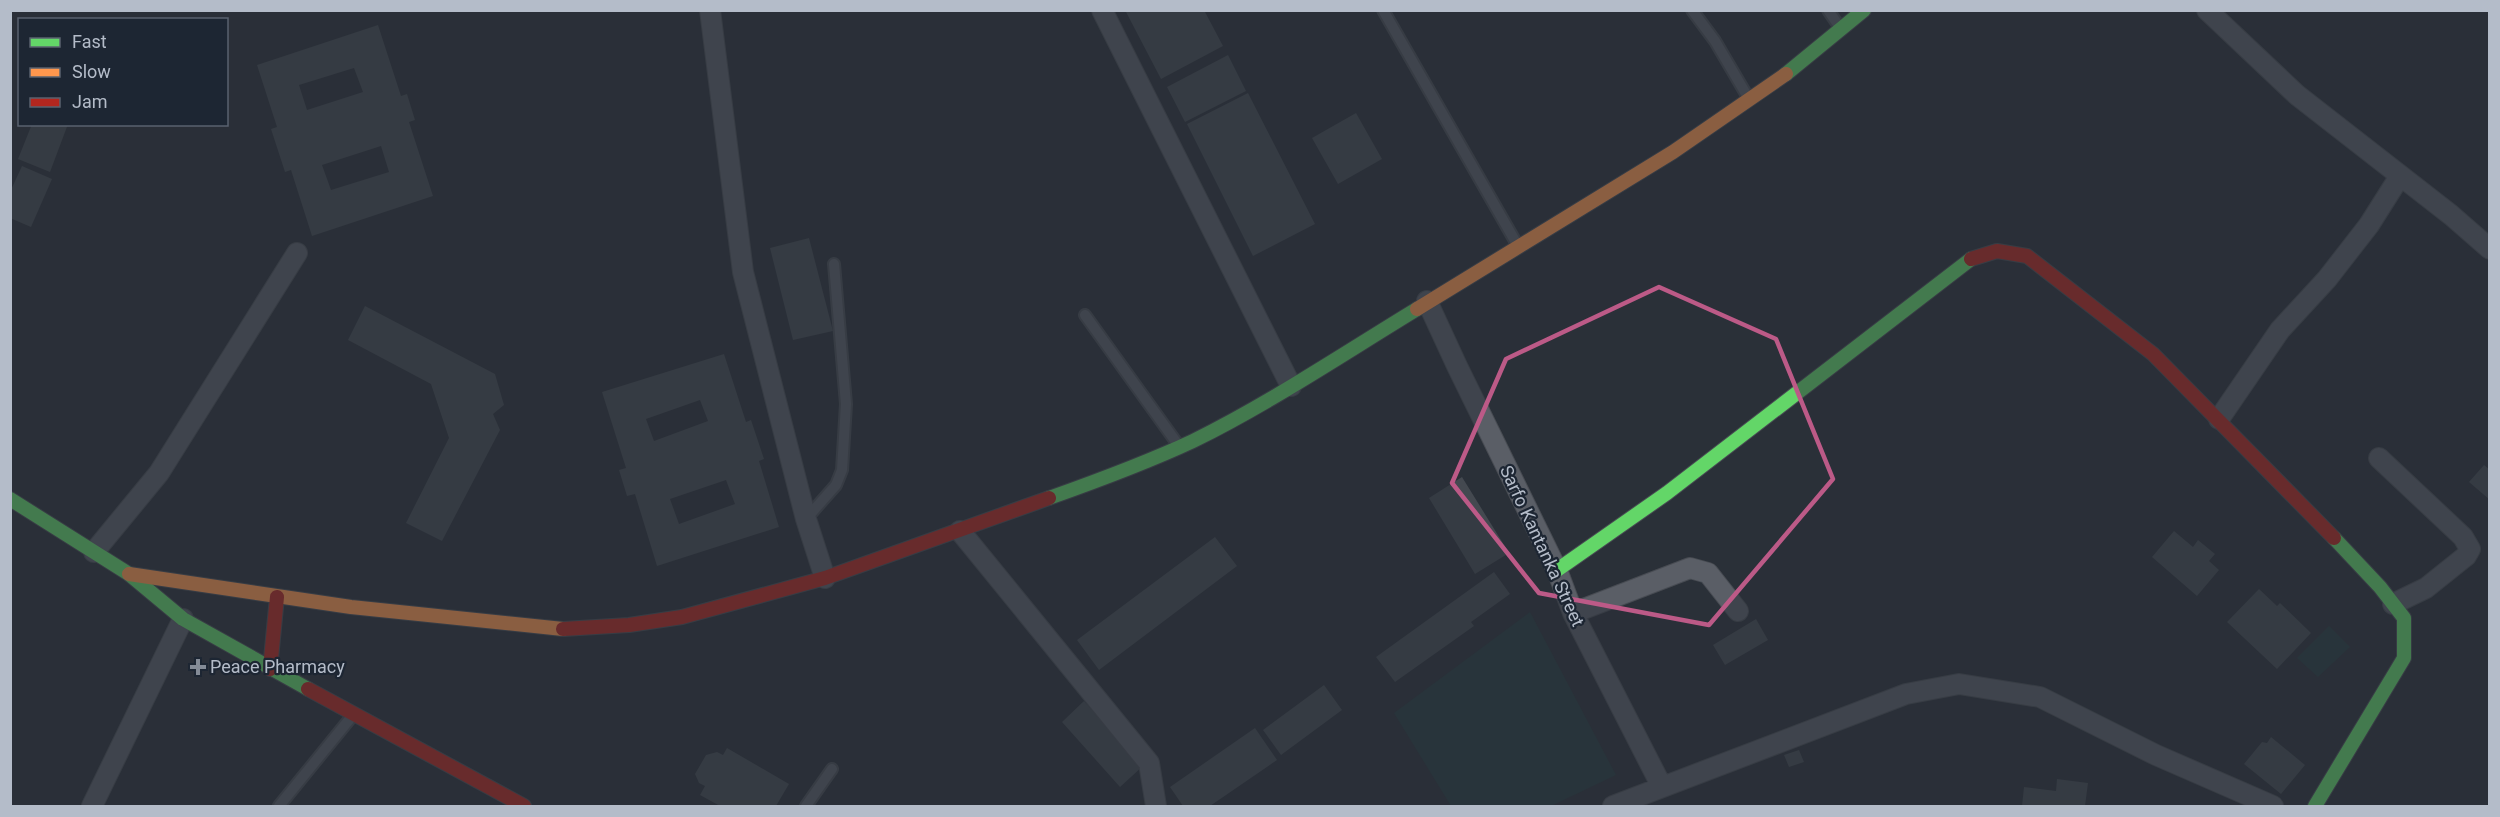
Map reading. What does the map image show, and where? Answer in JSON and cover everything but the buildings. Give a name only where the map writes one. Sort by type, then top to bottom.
[{"type":"street","points":[[710,10],[743,272],[806,519],[825,578]]},
{"type":"street","points":[[1102,10],[1291,386]]},
{"type":"street","points":[[129,574],[277,597],[569,630],[682,617],[825,578],[1120,473],[1179,447],[1291,386],[1672,152],[1795,67],[1864,10]]},
{"type":"street","points":[[2207,10],[2297,95],[2451,215],[2490,249]]},
{"type":"street","points":[[2219,419],[2280,330],[2327,279],[2369,225],[2400,176]]},
{"type":"street","points":[[1557,570],[1711,460],[1968,260],[1987,252],[2006,249],[2027,256],[2153,354],[2293,494],[2404,618],[2404,658],[2315,807]]},
{"type":"street","points":[[94,552],[159,473],[297,253]]},
{"type":"street","name":"Sarfo Kantanka Street","points":[[1428,301],[1477,409],[1557,570],[1573,614],[1662,787]]},
{"type":"street","points":[[2379,458],[2463,537],[2470,549],[2466,556],[2426,588],[2393,604]]},
{"type":"street","points":[[10,499],[129,574],[183,619],[353,715],[524,807]]},
{"type":"street","points":[[960,531],[1149,764],[1156,807]]},
{"type":"street","points":[[1573,614],[1690,567],[1708,573],[1738,611]]},
{"type":"street","points":[[270,669],[277,597]]},
{"type":"street","points":[[92,807],[183,619]]},
{"type":"street","points":[[1612,807],[1906,694],[1959,684],[2040,697],[2156,755],[2273,807]]},
{"type":"lane","points":[[1383,10],[1518,246]]},
{"type":"lane","points":[[1692,10],[1715,41],[1749,99]]},
{"type":"lane","points":[[1828,10],[1842,29]]},
{"type":"lane","points":[[806,519],[836,484],[842,470],[846,404],[834,264]]},
{"type":"lane","points":[[1085,315],[1179,447]]},
{"type":"lane","points":[[279,807],[353,715]]},
{"type":"lane","points":[[806,807],[832,769]]},
{"type":"highlighted area","points":[[1659,287],[1776,339],[1833,479],[1709,625],[1539,593],[1452,483],[1506,359]]},
{"type":"green space","points":[[1530,612],[1616,775],[1551,806],[1451,806],[1394,713]]},
{"type":"green space","points":[[2329,626],[2350,647],[2318,677],[2297,658]]},
{"type":"traffic: fast","points":[[1786,74],[1864,10]]},
{"type":"traffic: fast","points":[[1557,570],[1667,493],[1971,259]]},
{"type":"traffic: fast","points":[[1049,498],[1193,441],[1278,394],[1417,309]]},
{"type":"traffic: fast","points":[[10,499],[129,574],[183,619],[308,689]]},
{"type":"traffic: fast","points":[[2315,806],[2404,658],[2404,618],[2380,587],[2334,538]]},
{"type":"traffic: slow","points":[[1417,309],[1673,152],[1786,74]]},
{"type":"traffic: slow","points":[[129,574],[351,607],[563,629]]},
{"type":"traffic: jam","points":[[1971,259],[1997,251],[2027,256],[2153,354],[2334,538]]},
{"type":"traffic: jam","points":[[563,629],[629,625],[682,617],[825,578],[1049,498]]},
{"type":"traffic: jam","points":[[270,669],[277,597]]},
{"type":"traffic: jam","points":[[308,689],[524,806]]},
{"type":"place","name":"Peace Pharmacy","points":[[198,667]]}]
